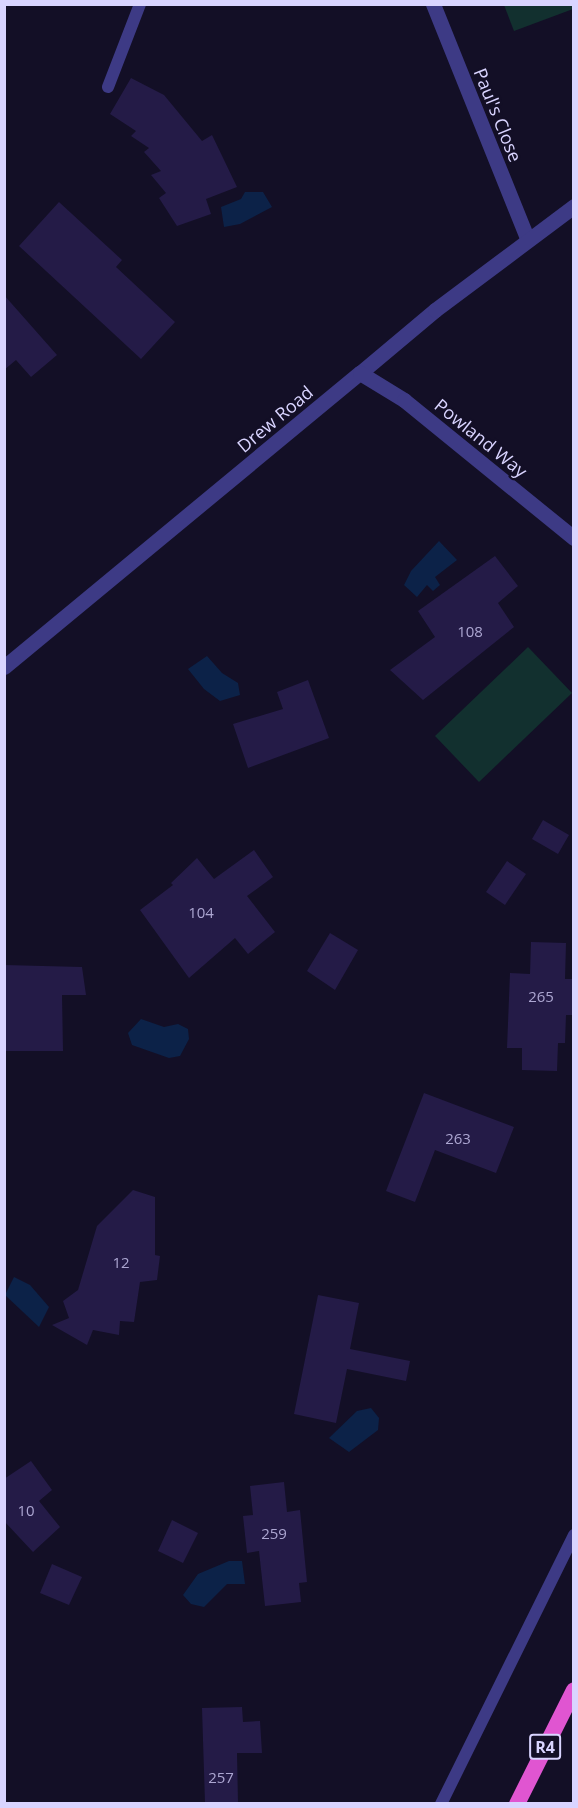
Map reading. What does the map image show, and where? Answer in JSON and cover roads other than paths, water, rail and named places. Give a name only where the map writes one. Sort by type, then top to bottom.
[{"type":"highway","name":"R4","points":[[517,1803],[573,1690]]},
{"type":"street","name":"Paul's Close","points":[[433,4],[528,240]]},
{"type":"street","name":"Drew Road","points":[[4,667],[360,374],[573,206]]},
{"type":"street","name":"Powland Way","points":[[360,374],[404,400],[573,538]]},
{"type":"lane","points":[[108,87],[140,4]]},
{"type":"lane","points":[[441,1803],[573,1535]]},
{"type":"water","points":[[245,192],[263,192],[272,207],[240,224],[224,227],[221,207],[241,199]]},
{"type":"water","points":[[439,541],[457,560],[435,577],[440,585],[433,591],[427,585],[417,597],[404,585],[411,571]]},
{"type":"water","points":[[207,656],[222,673],[238,683],[240,695],[220,701],[204,689],[188,669]]},
{"type":"water","points":[[141,1019],[164,1027],[178,1024],[188,1029],[189,1039],[180,1056],[169,1058],[132,1045],[128,1033]]},
{"type":"water","points":[[14,1277],[30,1285],[49,1307],[39,1327],[5,1295]]},
{"type":"water","points":[[371,1408],[379,1418],[378,1430],[349,1452],[329,1438],[357,1411]]},
{"type":"water","points":[[229,1561],[242,1561],[245,1584],[227,1584],[204,1607],[191,1604],[183,1595],[198,1574]]}]
